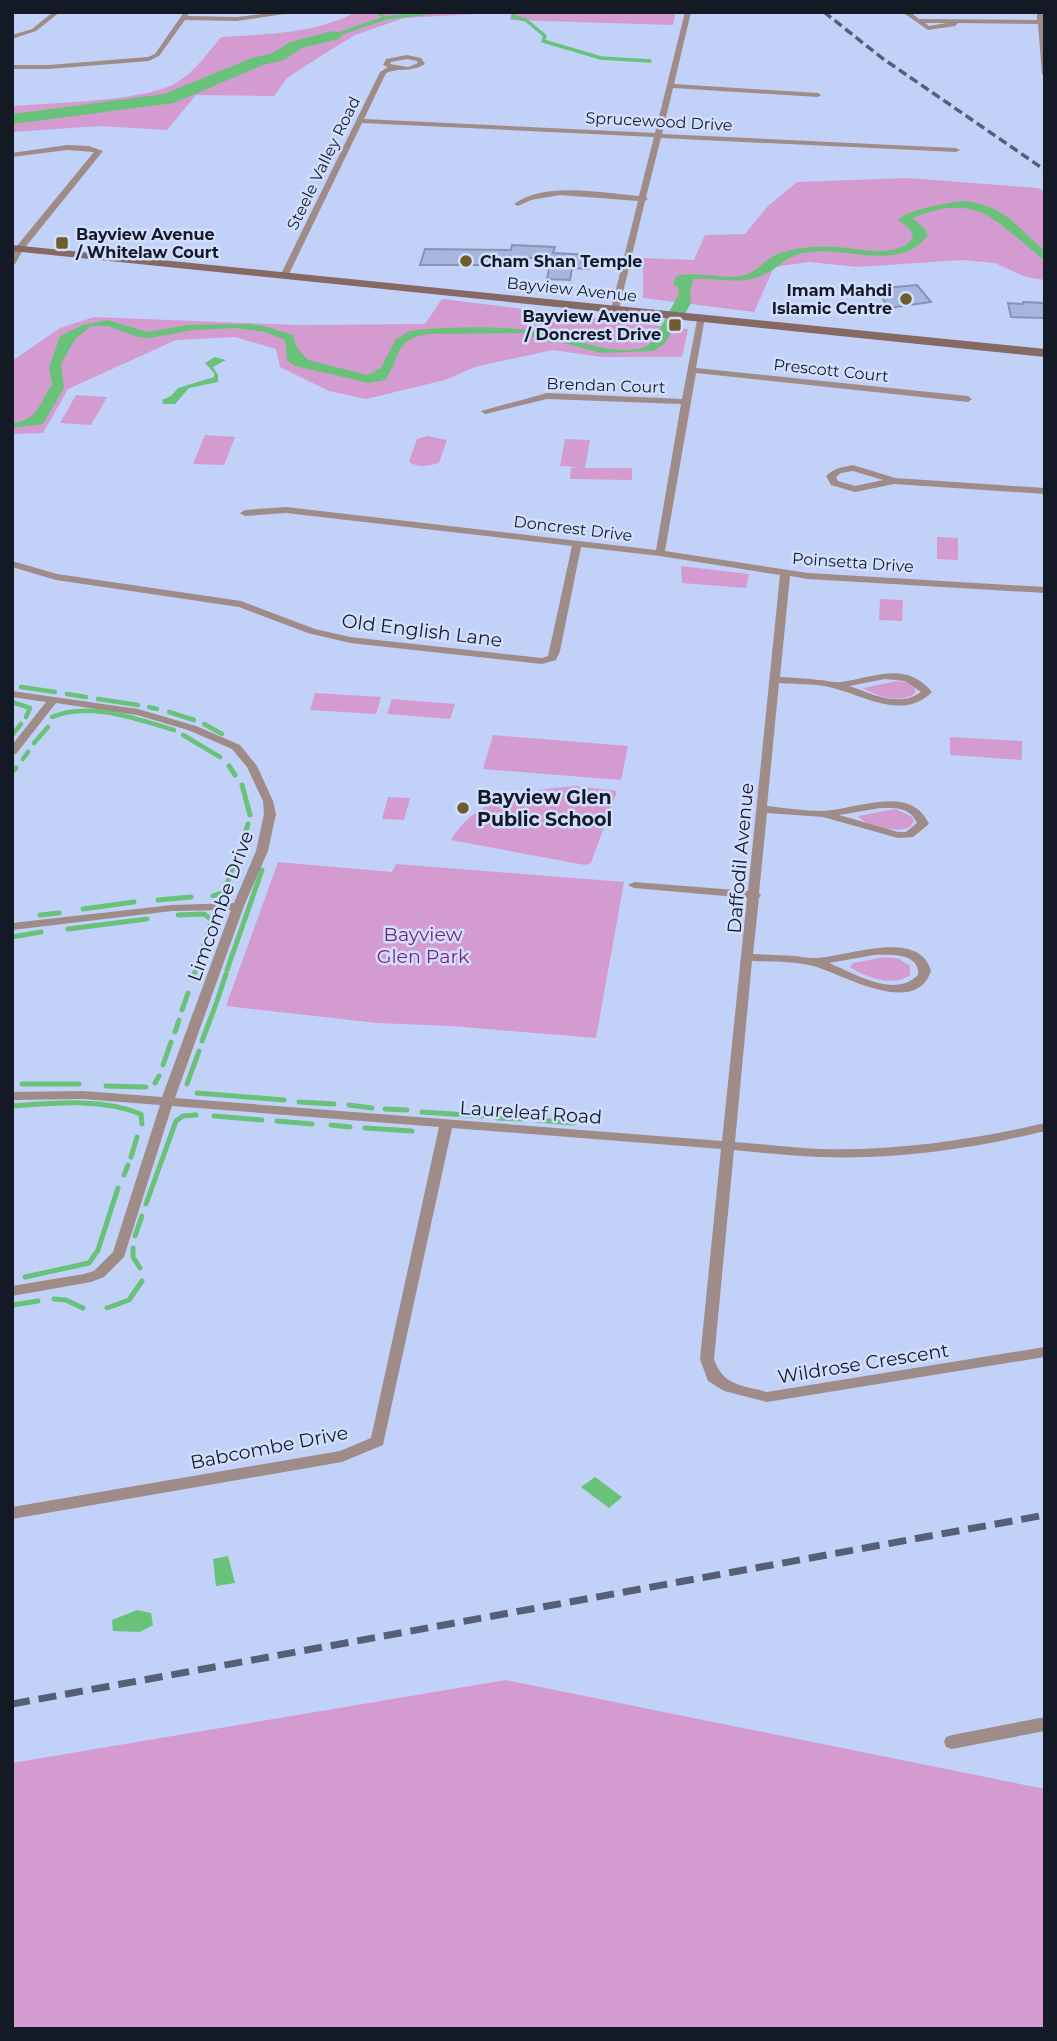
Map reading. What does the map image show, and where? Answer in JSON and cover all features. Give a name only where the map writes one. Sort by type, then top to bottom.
[{"type":"main road","name":"Bayview Avenue","points":[[16,249],[1045,353]]},
{"type":"street","points":[[12,37],[34,30],[57,12]]},
{"type":"street","points":[[12,67],[49,67],[149,59],[157,55],[185,15],[237,19],[295,12]]},
{"type":"street","points":[[615,309],[660,135],[688,12]]},
{"type":"street","points":[[905,12],[932,28],[964,22],[1043,22]]},
{"type":"street","points":[[1040,12],[1043,22],[1045,74]]},
{"type":"street","points":[[918,21],[938,16],[964,22]]},
{"type":"street","name":"Steele Valley Road","points":[[284,276],[383,72],[393,68]]},
{"type":"street","points":[[671,86],[818,96]]},
{"type":"street","name":"Sprucewood Drive","points":[[360,121],[956,150]]},
{"type":"street","points":[[12,155],[52,149],[99,150],[16,249],[12,262]]},
{"type":"street","points":[[518,204],[547,194],[644,199]]},
{"type":"street","points":[[660,554],[691,370],[697,317]]},
{"type":"street","name":"Prescott Court","points":[[691,370],[968,399]]},
{"type":"street","name":"Brendan Court","points":[[485,411],[532,398],[561,395],[686,402]]},
{"type":"street","points":[[894,481],[855,489],[838,486],[831,480],[838,471],[853,468],[894,481],[1045,491]]},
{"type":"street","name":"Doncrest Drive","points":[[245,513],[285,510],[660,554]]},
{"type":"street","name":"Old English Lane","points":[[12,564],[56,578],[241,604],[274,614],[312,631],[350,640],[542,661],[555,654],[577,544]]},
{"type":"street","name":"Poinsetta Drive","points":[[660,554],[785,573],[1045,590]]},
{"type":"street","name":"Daffodil Avenue","points":[[729,1147],[785,573]]},
{"type":"street","points":[[775,680],[836,685],[897,704],[919,700],[927,692],[921,684],[908,677],[881,677],[836,685]]},
{"type":"street","name":"Limcombe Drive","points":[[12,694],[169,720],[236,747],[256,774],[268,801],[270,814],[262,851],[238,906],[167,1102]]},
{"type":"street","points":[[12,752],[53,700]]},
{"type":"street","points":[[762,809],[824,814],[898,835],[909,835],[923,824],[921,817],[914,810],[896,804],[824,814]]},
{"type":"street","points":[[634,885],[755,895]]},
{"type":"street","points":[[12,927],[172,908],[238,906]]},
{"type":"street","points":[[748,957],[814,962],[884,950],[900,951],[918,959],[924,964],[925,971],[922,978],[912,985],[902,988],[885,987],[814,962]]},
{"type":"street","name":"Laureleaf Road","points":[[12,1096],[83,1095],[808,1152],[871,1151],[983,1140],[1045,1127]]},
{"type":"street","points":[[12,1291],[86,1279],[99,1274],[119,1254],[167,1102]]},
{"type":"street","name":"Babcombe Drive","points":[[12,1513],[342,1456],[378,1441],[446,1124]]},
{"type":"street","name":"Wildrose Crescent","points":[[729,1147],[707,1360],[713,1377],[729,1387],[767,1398],[1045,1352]]},
{"type":"street","points":[[953,1742],[1045,1724]]},
{"type":"green space","points":[[356,12],[511,12],[404,18],[355,35],[287,78],[274,96],[196,95],[167,130],[100,126],[12,132],[12,106],[93,100],[155,91],[185,77],[221,37],[307,29]]},
{"type":"green space","points":[[511,12],[676,12],[673,25],[510,20]]},
{"type":"green space","points":[[907,178],[1038,188],[1045,192],[1045,280],[1026,277],[995,263],[962,260],[858,267],[809,262],[774,267],[754,312],[643,298],[643,258],[694,260],[705,235],[745,234],[768,206],[797,182]]},
{"type":"green space","points":[[442,299],[688,329],[682,357],[601,357],[553,350],[475,367],[445,380],[366,399],[329,391],[280,367],[276,349],[235,337],[176,340],[68,389],[43,433],[12,434],[12,361],[60,328],[94,317],[297,325],[425,324]]},
{"type":"green space","points":[[76,395],[107,397],[91,425],[60,423]]},
{"type":"green space","points":[[205,435],[235,437],[224,465],[193,464]]},
{"type":"green space","points":[[428,436],[447,440],[439,463],[424,466],[409,462],[417,439]]},
{"type":"green space","points":[[565,439],[590,440],[585,468],[632,468],[632,480],[570,479],[571,468],[578,467],[560,466]]},
{"type":"green space","points":[[937,537],[958,538],[958,560],[937,559]]},
{"type":"green space","points":[[681,566],[749,574],[746,588],[682,583]]},
{"type":"green space","points":[[880,599],[903,600],[902,621],[879,620]]},
{"type":"green space","points":[[897,681],[907,682],[915,688],[915,693],[896,699],[863,688]]},
{"type":"green space","points":[[315,693],[381,697],[376,714],[310,710]]},
{"type":"green space","points":[[392,699],[455,704],[450,719],[387,714]]},
{"type":"green space","points":[[493,735],[628,746],[621,780],[483,769]]},
{"type":"green space","points":[[950,737],[1022,741],[1022,760],[950,755]]},
{"type":"green space","points":[[576,786],[617,791],[591,863],[585,865],[451,840],[475,814],[506,798],[540,790]]},
{"type":"green space","points":[[388,797],[410,798],[404,820],[382,819]]},
{"type":"green space","points":[[896,809],[912,817],[914,821],[910,827],[897,830],[882,828],[868,824],[858,816]]},
{"type":"green space","name":"Bayview Glen Park","points":[[278,862],[392,872],[396,864],[624,882],[596,1038],[377,1023],[226,1006]]},
{"type":"green space","points":[[885,957],[899,959],[910,966],[910,975],[903,979],[880,980],[863,975],[850,967],[853,963]]},
{"type":"green space","points":[[506,1680],[1045,1789],[1045,2029],[12,2029],[12,1763]]},
{"type":"shaded area","points":[[963,201],[989,207],[1009,218],[1045,251],[1045,261],[986,215],[955,208],[936,210],[913,218],[928,235],[917,246],[904,253],[873,256],[810,252],[789,258],[769,272],[746,280],[693,279],[691,303],[665,343],[654,351],[601,353],[561,342],[552,343],[523,333],[428,334],[409,340],[403,345],[385,380],[369,383],[295,366],[287,360],[285,340],[265,332],[236,328],[193,330],[149,338],[138,337],[108,326],[91,326],[75,339],[61,364],[64,388],[43,424],[12,428],[12,423],[33,415],[52,384],[49,368],[60,336],[83,325],[107,320],[148,332],[187,325],[264,326],[293,335],[297,348],[308,360],[367,375],[381,368],[396,339],[410,331],[426,329],[521,329],[595,346],[629,350],[643,348],[653,341],[679,294],[678,287],[673,285],[676,276],[745,275],[779,254],[803,248],[835,247],[876,251],[897,249],[913,238],[910,229],[898,220],[903,216],[929,207]]},
{"type":"shaded area","points":[[215,357],[226,360],[213,367],[218,375],[218,382],[189,388],[175,404],[163,404],[162,400],[171,396],[178,388],[214,377],[214,373],[205,363]]},
{"type":"shaded area","points":[[595,1477],[622,1497],[609,1508],[581,1487]]},
{"type":"shaded area","points":[[228,1556],[235,1583],[216,1586],[213,1559]]},
{"type":"shaded area","points":[[137,1610],[151,1613],[153,1625],[140,1632],[113,1631],[112,1620]]},
{"type":"building","name":"Cham Shan Temple","points":[[512,245],[555,247],[553,253],[591,255],[588,269],[572,268],[570,280],[547,279],[551,259],[512,257],[510,265],[420,265],[425,249],[511,250]]},
{"type":"building","name":"Imam Mahdi Islamic Centre","points":[[917,285],[931,302],[889,308],[881,296],[889,296],[883,288]]},
{"type":"building","points":[[1008,303],[1045,303],[1045,318],[1011,317]]},
{"type":"waterway","points":[[383,12],[380,14],[385,18]]},
{"type":"waterway","points":[[385,18],[435,12]]},
{"type":"waterway","points":[[515,12],[513,17],[526,20],[545,36],[543,41],[601,58],[650,61]]},
{"type":"waterway","points":[[333,36],[385,18]]},
{"type":"waterway","points":[[12,119],[168,99],[258,61],[278,57],[296,45],[333,36]]},
{"type":"waterway","points":[[21,687],[55,692]]},
{"type":"waterway","points":[[67,694],[86,697]]},
{"type":"waterway","points":[[98,699],[138,705]]},
{"type":"waterway","points":[[12,702],[30,708],[26,717]]},
{"type":"waterway","points":[[149,707],[157,709]]},
{"type":"waterway","points":[[52,717],[98,711],[174,730]]},
{"type":"waterway","points":[[169,712],[194,720]]},
{"type":"waterway","points":[[12,735],[21,724]]},
{"type":"waterway","points":[[204,724],[222,734]]},
{"type":"waterway","points":[[34,743],[48,727]]},
{"type":"waterway","points":[[183,735],[220,757]]},
{"type":"waterway","points":[[23,759],[28,752]]},
{"type":"waterway","points":[[229,766],[235,775]]},
{"type":"waterway","points":[[12,772],[16,768]]},
{"type":"waterway","points":[[242,785],[250,815]]},
{"type":"waterway","points":[[242,844],[248,824]]},
{"type":"waterway","points":[[213,896],[224,892],[237,856]]},
{"type":"waterway","points":[[227,970],[262,870]]},
{"type":"waterway","points":[[158,900],[191,897]]},
{"type":"waterway","points":[[83,909],[134,902]]},
{"type":"waterway","points":[[40,915],[59,913]]},
{"type":"waterway","points":[[178,915],[204,914],[212,920],[193,978]]},
{"type":"waterway","points":[[68,929],[147,919]]},
{"type":"waterway","points":[[12,937],[41,932]]},
{"type":"waterway","points":[[217,1001],[226,974]]},
{"type":"waterway","points":[[182,1010],[188,993]]},
{"type":"waterway","points":[[202,1041],[216,1004]]},
{"type":"waterway","points":[[175,1032],[179,1020]]},
{"type":"waterway","points":[[163,1065],[171,1042]]},
{"type":"waterway","points":[[187,1084],[199,1051]]},
{"type":"waterway","points":[[155,1083],[159,1076]]},
{"type":"waterway","points":[[22,1084],[79,1084]]},
{"type":"waterway","points":[[106,1086],[146,1087]]},
{"type":"waterway","points":[[197,1093],[284,1100]]},
{"type":"waterway","points":[[299,1102],[334,1104]]},
{"type":"waterway","points":[[12,1106],[77,1103],[110,1106],[141,1114],[142,1124]]},
{"type":"waterway","points":[[349,1105],[372,1108]]},
{"type":"waterway","points":[[385,1109],[407,1110]]},
{"type":"waterway","points":[[422,1112],[482,1116]]},
{"type":"waterway","points":[[146,1204],[176,1121],[183,1116],[196,1115]]},
{"type":"waterway","points":[[214,1116],[262,1120]]},
{"type":"waterway","points":[[497,1118],[522,1119]]},
{"type":"waterway","points":[[536,1120],[573,1123]]},
{"type":"waterway","points":[[277,1121],[312,1124]]},
{"type":"waterway","points":[[331,1125],[350,1127]]},
{"type":"waterway","points":[[365,1128],[412,1131]]},
{"type":"waterway","points":[[131,1157],[137,1137]]},
{"type":"waterway","points":[[124,1175],[128,1165]]},
{"type":"waterway","points":[[25,1277],[89,1263],[98,1250],[118,1188]]},
{"type":"waterway","points":[[135,1236],[142,1216]]},
{"type":"waterway","points":[[133,1248],[133,1257],[140,1268]]},
{"type":"waterway","points":[[107,1308],[129,1300],[142,1281]]},
{"type":"waterway","points":[[54,1299],[66,1300],[83,1308]]},
{"type":"waterway","points":[[13,1305],[38,1301]]},
{"type":"railway","points":[[824,12],[882,58],[1045,170]]},
{"type":"railway","points":[[12,1704],[1045,1515]]},
{"type":"place","name":"Bayview Avenue / Whitelaw Court","points":[[62,243]]},
{"type":"place","name":"Cham Shan Temple","points":[[466,261]]},
{"type":"place","name":"Imam Mahdi Islamic Centre","points":[[906,299]]},
{"type":"place","name":"Bayview Avenue / Doncrest Drive","points":[[675,325]]},
{"type":"place","name":"Bayview Glen Public School","points":[[463,808]]}]
